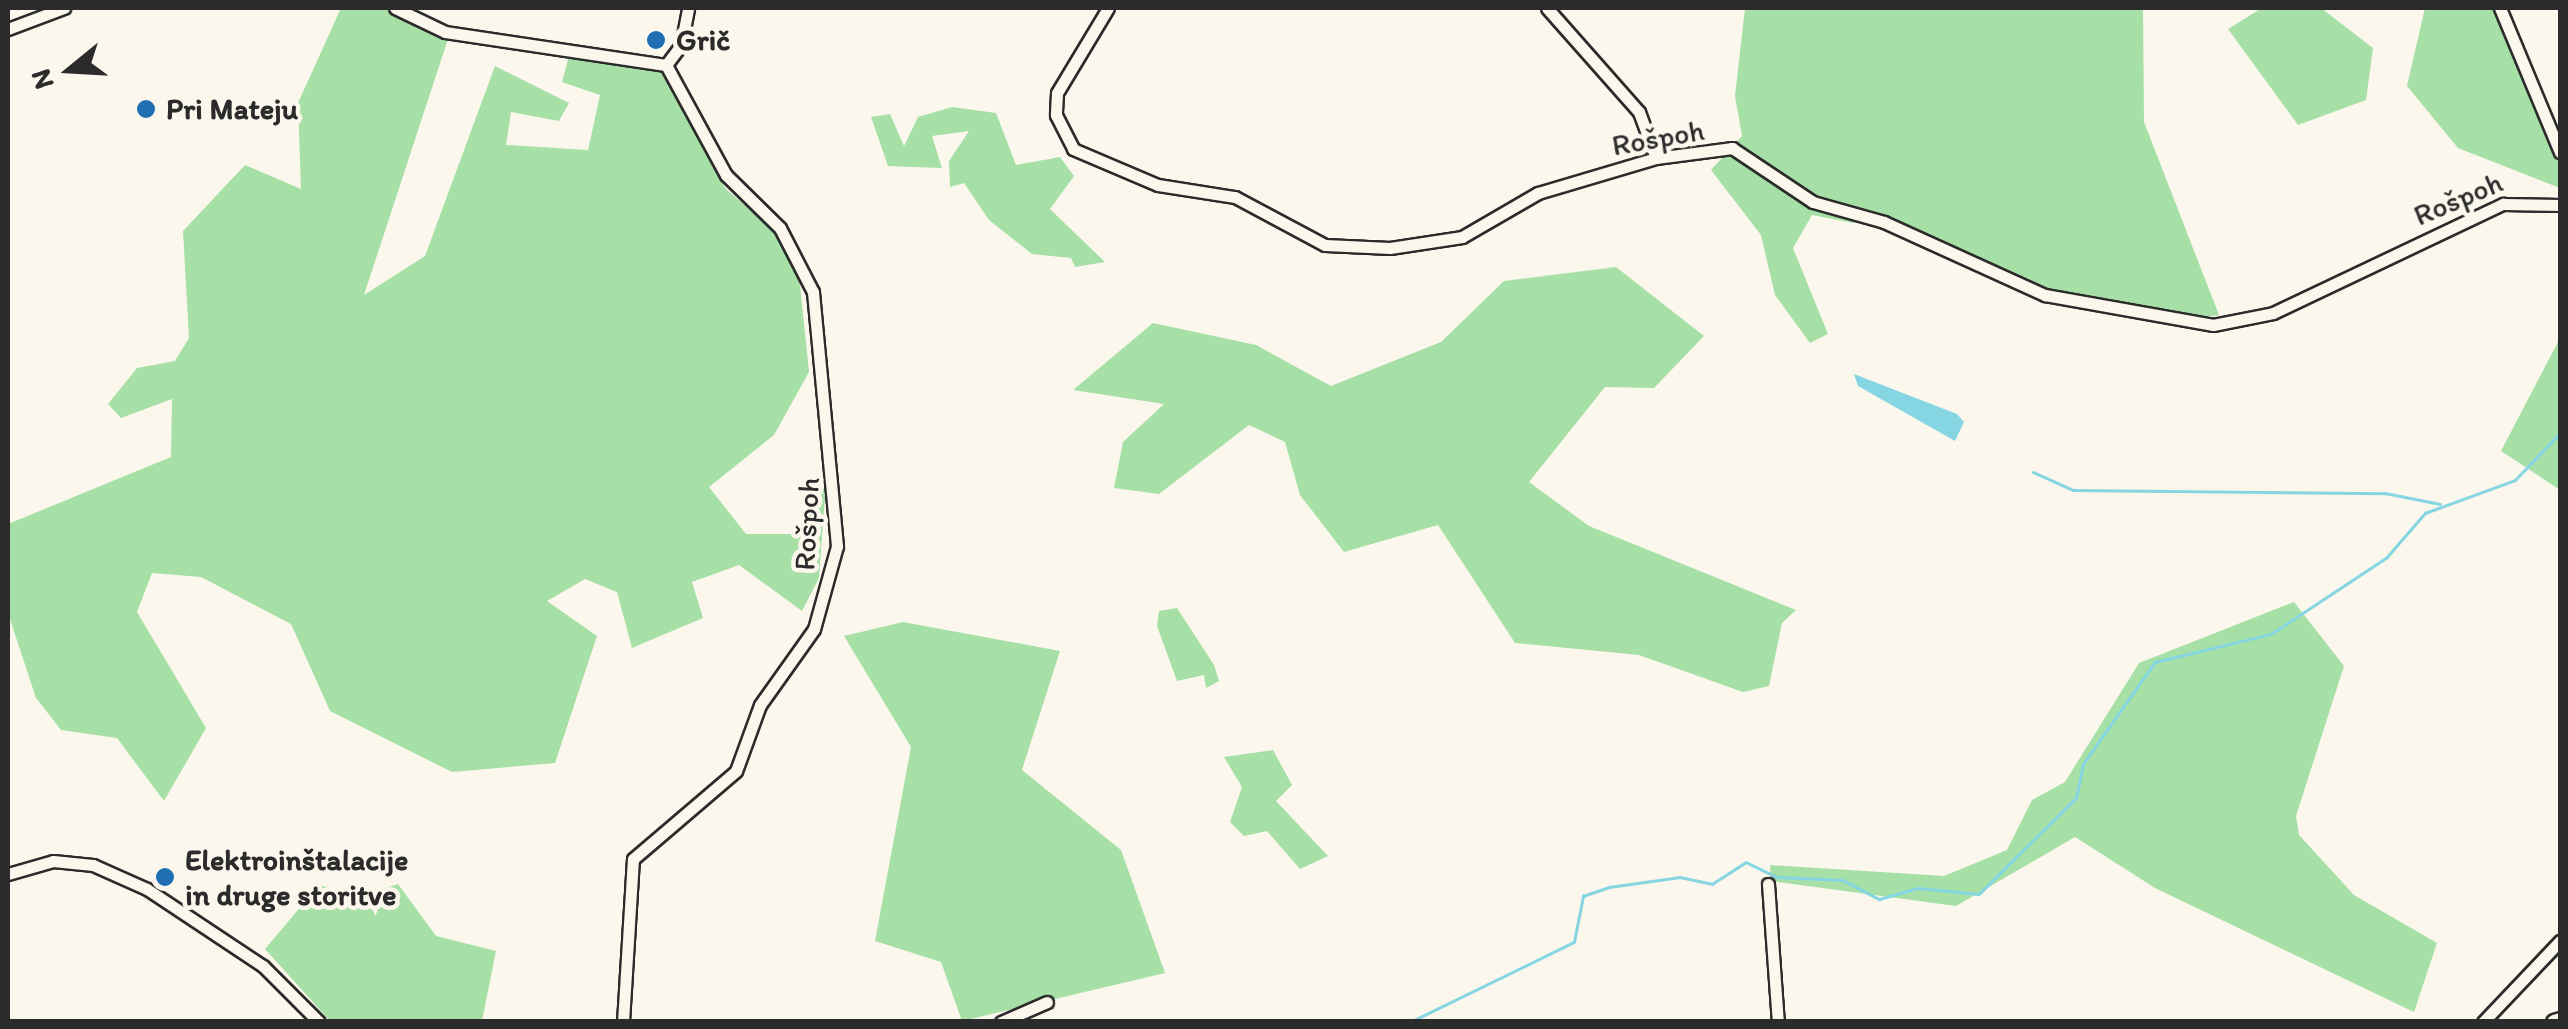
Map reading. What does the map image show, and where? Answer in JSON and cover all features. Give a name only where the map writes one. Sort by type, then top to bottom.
[{"type":"street","points":[[8,29],[64,8]]},
{"type":"street","points":[[395,8],[445,32],[666,64],[681,45],[688,8]]},
{"type":"street","name":"Rošpoh","points":[[1108,8],[1058,93],[1056,115],[1072,149],[1158,185],[1235,196],[1325,245],[1390,248],[1462,236],[1538,193],[1656,158],[1746,152],[1813,202],[1884,222],[2045,295],[2213,325],[2273,313],[2503,204],[2560,204]]},
{"type":"street","points":[[1547,8],[1639,112],[1656,158]]},
{"type":"street","points":[[2500,8],[2560,152]]},
{"type":"street","name":"Rošpoh","points":[[623,1022],[633,859],[736,771],[760,705],[814,628],[837,546],[813,292],[780,228],[726,175],[666,64]]},
{"type":"street","points":[[8,874],[67,862],[147,889],[263,966],[319,1022]]},
{"type":"street","points":[[1768,884],[1778,1022]]},
{"type":"street","points":[[2484,1022],[2560,941]]},
{"type":"street","points":[[1002,1022],[1047,1002]]},
{"type":"green space","points":[[341,8],[389,8],[448,39],[364,295],[425,256],[495,66],[569,103],[559,121],[511,112],[506,145],[588,150],[600,95],[562,82],[569,56],[660,70],[726,189],[771,228],[799,275],[809,372],[774,435],[709,487],[746,534],[797,534],[826,484],[819,578],[802,611],[739,565],[692,582],[703,618],[632,648],[617,592],[585,579],[547,601],[597,636],[555,763],[452,772],[330,711],[291,624],[201,577],[152,573],[137,612],[206,728],[164,801],[117,738],[61,730],[36,698],[8,613],[8,524],[171,457],[172,399],[121,418],[108,404],[137,368],[175,361],[189,338],[183,231],[245,165],[301,189],[298,103]]},
{"type":"green space","points":[[1745,8],[2143,8],[2144,122],[2219,315],[2187,320],[2083,303],[1879,214],[1853,223],[1812,215],[1793,248],[1828,334],[1810,343],[1775,295],[1761,235],[1711,170],[1742,136],[1735,96]]},
{"type":"green space","points":[[2262,8],[2321,8],[2373,48],[2366,100],[2298,125],[2228,29]]},
{"type":"green space","points":[[2425,8],[2503,8],[2560,158],[2560,188],[2458,148],[2407,86]]},
{"type":"green space","points":[[952,107],[996,113],[1016,165],[1060,157],[1074,176],[1050,209],[1105,262],[1075,267],[1071,258],[1032,254],[989,220],[964,183],[950,187],[949,161],[969,131],[932,136],[942,168],[888,166],[871,117],[890,114],[904,146],[918,117]]},
{"type":"green space","points":[[1616,267],[1704,336],[1654,388],[1605,387],[1529,482],[1589,526],[1796,610],[1782,623],[1769,686],[1743,692],[1639,655],[1515,643],[1438,525],[1344,552],[1300,495],[1285,442],[1249,425],[1159,494],[1114,488],[1123,442],[1164,404],[1073,390],[1153,323],[1256,345],[1331,386],[1441,342],[1504,281]]},
{"type":"green space","points":[[2560,338],[2560,490],[2501,451]]},
{"type":"green space","points":[[2294,602],[2344,666],[2296,816],[2299,835],[2354,895],[2437,943],[2414,1012],[2155,888],[2075,837],[1956,906],[1771,881],[1770,865],[1944,876],[2007,850],[2032,800],[2065,782],[2139,663]]},
{"type":"green space","points":[[1177,608],[1214,665],[1219,681],[1206,688],[1204,675],[1177,681],[1157,626],[1159,611]]},
{"type":"green space","points":[[903,622],[1060,651],[1022,770],[1121,850],[1165,973],[962,1021],[941,962],[875,941],[911,747],[844,636]]},
{"type":"green space","points":[[1273,750],[1292,785],[1276,801],[1328,856],[1300,869],[1267,831],[1244,836],[1230,822],[1242,787],[1224,757]]},
{"type":"green space","points":[[398,884],[436,936],[496,951],[482,1021],[330,1021],[265,949],[319,885],[359,896]]},
{"type":"water","points":[[1854,374],[1957,414],[1964,422],[1955,441],[1858,386]]},
{"type":"waterway","points":[[1410,1022],[1574,942],[1583,896],[1609,887],[1680,877],[1712,884],[1746,862],[1777,877],[1843,880],[1879,899],[1918,888],[1979,894],[2076,798],[2083,764],[2155,662],[2271,634],[2386,558],[2425,513],[2515,480],[2560,433]]},
{"type":"waterway","points":[[2033,472],[2073,490],[2385,493],[2440,504]]},
{"type":"place","name":"Grič","points":[[656,40]]},
{"type":"place","name":"Pri Mateju","points":[[146,109]]},
{"type":"place","name":"Elektroinštalacije in druge storitve","points":[[165,877]]}]
